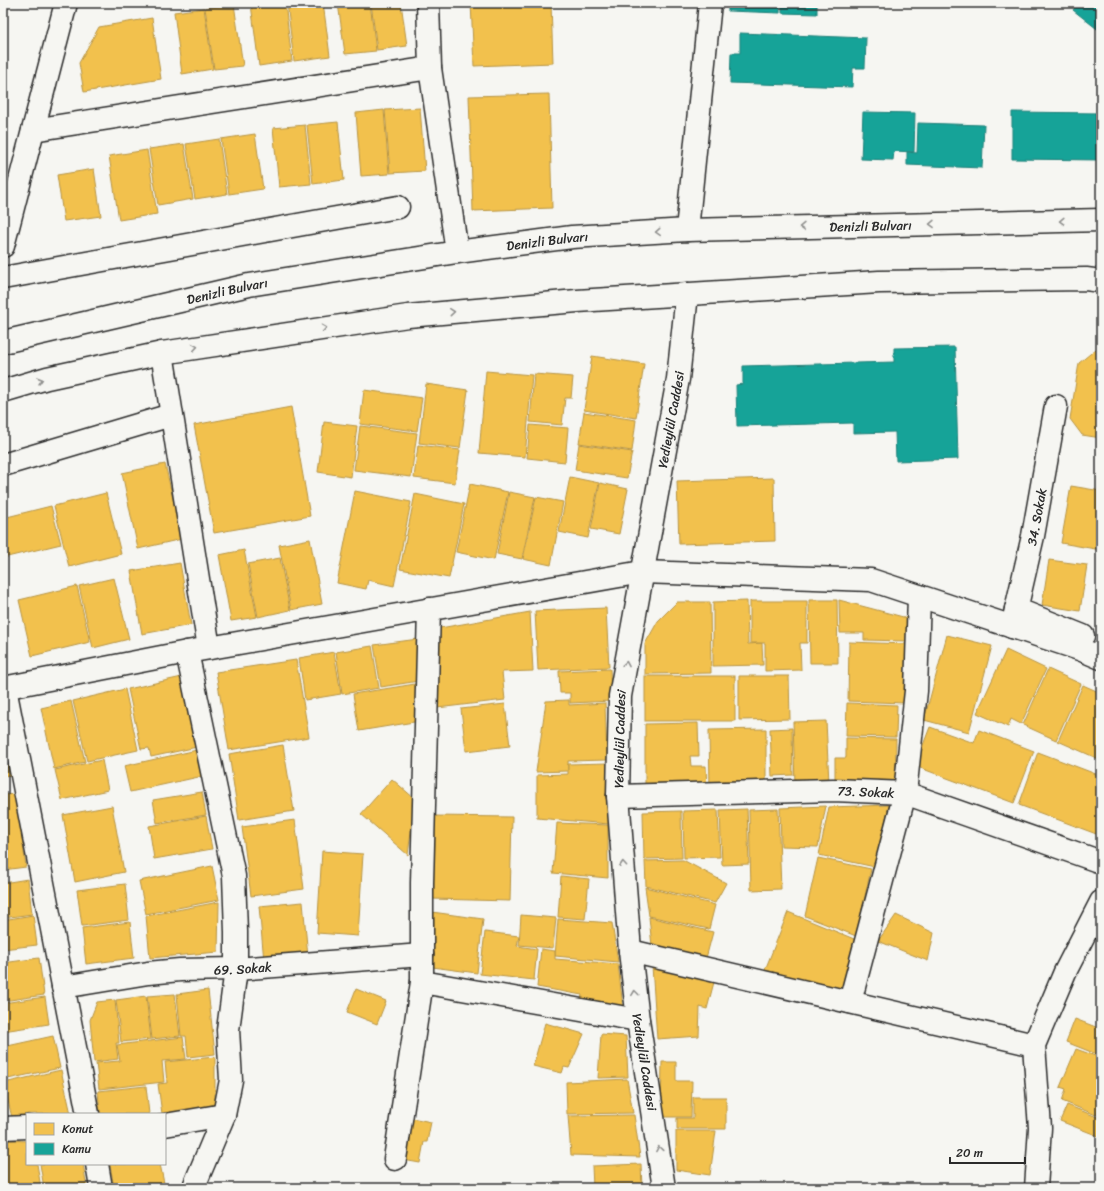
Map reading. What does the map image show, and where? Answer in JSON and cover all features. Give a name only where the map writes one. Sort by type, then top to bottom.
[{"type":"main road","points":[[3,246],[66,3]]},
{"type":"main road","points":[[428,3],[430,68],[457,252]]},
{"type":"main road","points":[[687,230],[710,3]]},
{"type":"main road","points":[[33,130],[430,68]]},
{"type":"main road","points":[[3,278],[398,207]]},
{"type":"main road","name":"Denizli Bulvarı","points":[[3,342],[249,285],[457,252],[572,237],[687,230],[1101,220]]},
{"type":"main road","points":[[3,391],[47,378],[162,352],[408,316],[570,301],[879,282],[1086,279],[1101,281]]},
{"type":"main road","name":"Yedieylül Caddesi","points":[[664,1188],[638,1020],[630,951],[618,796],[620,696],[678,379],[687,294]]},
{"type":"main road","points":[[162,352],[208,648]]},
{"type":"main road","name":"34. Sokak","points":[[1014,618],[1033,536],[1056,406]]},
{"type":"main road","points":[[3,465],[171,415]]},
{"type":"main road","points":[[88,1113],[4,688],[208,648],[642,572],[871,580],[919,596],[1014,618],[1101,643]]},
{"type":"main road","points":[[850,1002],[905,793],[916,691],[919,596]]},
{"type":"main road","points":[[395,1159],[422,982],[422,883],[429,609]]},
{"type":"main road","points":[[1014,618],[1101,658]]},
{"type":"main road","points":[[187,652],[234,876],[236,932],[236,969],[228,1030],[231,1080],[224,1115],[195,1184],[196,1188]]},
{"type":"main road","name":"73. Sokak","points":[[618,796],[833,790],[905,793],[1101,862]]},
{"type":"main road","points":[[1036,1188],[1040,1128],[1034,1045],[1065,972],[1101,902]]},
{"type":"main road","points":[[630,951],[1034,1045]]},
{"type":"main road","name":"69. Sokak","points":[[63,986],[154,972],[236,969],[422,955]]},
{"type":"main road","points":[[422,982],[638,1020]]},
{"type":"main road","points":[[166,1125],[224,1115]]},
{"type":"main road","points":[[3,1128],[26,1127]]},
{"type":"main road","points":[[97,1165],[101,1188]]},
{"type":"building: Konut","points":[[285,3],[292,61],[259,66],[251,4]]},
{"type":"building: Konut","points":[[287,3],[323,3],[330,56],[294,61]]},
{"type":"building: Konut","points":[[338,3],[370,3],[376,51],[345,54]]},
{"type":"building: Konut","points":[[371,3],[401,3],[407,46],[377,50]]},
{"type":"building: Konut","points":[[471,3],[551,3],[553,63],[474,66]]},
{"type":"building: Konut","points":[[234,4],[243,66],[214,69],[205,8]]},
{"type":"building: Konut","points":[[204,8],[213,69],[182,74],[174,12]]},
{"type":"building: Konut","points":[[152,18],[161,79],[84,92],[79,63],[99,27]]},
{"type":"building: Konut","points":[[549,94],[552,208],[473,211],[469,96]]},
{"type":"building: Konut","points":[[420,108],[425,171],[390,173],[385,110]]},
{"type":"building: Konut","points":[[384,110],[389,174],[361,176],[356,113]]},
{"type":"building: Konut","points":[[338,122],[344,180],[313,184],[307,125]]},
{"type":"building: Konut","points":[[305,125],[311,184],[279,187],[273,128]]},
{"type":"building: Konut","points":[[255,134],[263,189],[229,194],[221,139]]},
{"type":"building: Konut","points":[[219,139],[227,194],[195,199],[186,144]]},
{"type":"building: Konut","points":[[184,144],[193,199],[158,205],[149,149]]},
{"type":"building: Konut","points":[[147,150],[157,214],[119,220],[109,156]]},
{"type":"building: Konut","points":[[94,169],[101,216],[64,221],[57,175]]},
{"type":"building: Konut","points":[[1101,345],[1101,438],[1082,435],[1070,419],[1079,363]]},
{"type":"building: Konut","points":[[592,356],[644,364],[636,418],[584,410]]},
{"type":"building: Konut","points":[[486,371],[532,375],[525,457],[479,453]]},
{"type":"building: Konut","points":[[534,374],[573,377],[571,398],[565,398],[562,425],[530,422]]},
{"type":"building: Konut","points":[[426,384],[468,390],[460,448],[419,443]]},
{"type":"building: Konut","points":[[364,390],[422,398],[417,431],[360,424]]},
{"type":"building: Konut","points":[[291,407],[310,516],[214,533],[194,425]]},
{"type":"building: Konut","points":[[584,412],[636,420],[632,451],[579,443]]},
{"type":"building: Konut","points":[[324,422],[357,426],[351,477],[318,472]]},
{"type":"building: Konut","points":[[530,425],[568,428],[565,462],[527,458]]},
{"type":"building: Konut","points":[[360,426],[417,433],[411,477],[354,470]]},
{"type":"building: Konut","points":[[579,444],[632,452],[627,478],[575,470]]},
{"type":"building: Konut","points":[[418,445],[460,450],[455,483],[414,478]]},
{"type":"building: Konut","points":[[165,464],[182,539],[138,549],[122,473]]},
{"type":"building: Konut","points":[[570,477],[599,483],[588,538],[559,532]]},
{"type":"building: Konut","points":[[774,478],[775,541],[679,544],[677,481]]},
{"type":"building: Konut","points":[[600,483],[628,489],[619,534],[591,529]]},
{"type":"building: Konut","points":[[470,484],[508,492],[494,560],[456,552]]},
{"type":"building: Konut","points":[[1071,486],[1101,491],[1101,550],[1061,543]]},
{"type":"building: Konut","points":[[355,491],[411,502],[394,586],[368,580],[366,589],[337,583]]},
{"type":"building: Konut","points":[[509,492],[535,497],[522,559],[497,554]]},
{"type":"building: Konut","points":[[106,493],[121,554],[69,567],[54,506]]},
{"type":"building: Konut","points":[[415,494],[464,504],[449,578],[400,569]]},
{"type":"building: Konut","points":[[536,497],[563,502],[551,565],[523,559]]},
{"type":"building: Konut","points":[[51,506],[61,544],[3,558],[3,518]]},
{"type":"building: Konut","points":[[310,539],[322,604],[291,610],[279,545]]},
{"type":"building: Konut","points":[[244,550],[257,617],[231,621],[219,555]]},
{"type":"building: Konut","points":[[280,558],[290,610],[258,617],[248,564]]},
{"type":"building: Konut","points":[[1049,560],[1087,565],[1080,611],[1042,605]]},
{"type":"building: Konut","points":[[180,563],[191,625],[142,634],[131,571]]},
{"type":"building: Konut","points":[[114,578],[129,639],[93,648],[79,586]]},
{"type":"building: Konut","points":[[77,586],[90,642],[32,656],[19,600]]},
{"type":"building: Konut","points":[[809,600],[837,600],[838,663],[810,663]]},
{"type":"building: Konut","points":[[839,600],[907,618],[906,641],[864,640],[864,633],[840,633]]},
{"type":"building: Konut","points":[[747,601],[748,644],[762,643],[763,665],[713,666],[713,602]]},
{"type":"building: Konut","points":[[750,601],[807,601],[807,643],[800,643],[801,670],[765,671],[765,643],[750,643]]},
{"type":"building: Konut","points":[[677,602],[710,602],[711,673],[645,674],[645,644],[658,621]]},
{"type":"building: Konut","points":[[606,608],[609,667],[538,670],[535,611]]},
{"type":"building: Konut","points":[[530,612],[533,671],[502,672],[505,700],[437,708],[440,628]]},
{"type":"building: Konut","points":[[947,635],[992,646],[969,732],[924,720]]},
{"type":"building: Konut","points":[[418,639],[425,680],[381,687],[374,645]]},
{"type":"building: Konut","points":[[849,642],[906,644],[905,703],[848,701]]},
{"type":"building: Konut","points":[[372,646],[379,688],[342,694],[336,652]]},
{"type":"building: Konut","points":[[1006,650],[1046,669],[1021,724],[1011,719],[1008,727],[977,713]]},
{"type":"building: Konut","points":[[334,652],[341,694],[305,700],[299,658]]},
{"type":"building: Konut","points":[[296,660],[309,737],[229,750],[216,672]]},
{"type":"building: Konut","points":[[610,669],[611,701],[570,703],[570,693],[560,693],[559,671]]},
{"type":"building: Konut","points":[[1048,669],[1081,684],[1056,740],[1023,725]]},
{"type":"building: Konut","points":[[645,676],[735,676],[735,721],[645,721]]},
{"type":"building: Konut","points":[[739,676],[789,676],[790,719],[739,720]]},
{"type":"building: Konut","points":[[182,677],[197,747],[151,757],[149,748],[141,749],[128,689]]},
{"type":"building: Konut","points":[[415,684],[420,721],[359,731],[353,694]]},
{"type":"building: Konut","points":[[1083,685],[1101,693],[1101,760],[1058,741]]},
{"type":"building: Konut","points":[[125,689],[138,750],[87,761],[73,701]]},
{"type":"building: Konut","points":[[569,700],[569,705],[605,703],[607,760],[568,761],[568,771],[536,772],[546,701]]},
{"type":"building: Konut","points":[[71,701],[85,762],[54,769],[41,708]]},
{"type":"building: Konut","points":[[847,703],[897,705],[896,737],[846,736]]},
{"type":"building: Konut","points":[[505,704],[510,746],[466,751],[461,709]]},
{"type":"building: Konut","points":[[826,721],[829,783],[795,784],[793,722]]},
{"type":"building: Konut","points":[[698,723],[699,756],[690,756],[691,766],[706,766],[707,790],[645,790],[645,724]]},
{"type":"building: Konut","points":[[930,727],[974,743],[979,730],[1034,751],[1014,803],[915,766]]},
{"type":"building: Konut","points":[[3,728],[13,775],[3,776]]},
{"type":"building: Konut","points":[[792,728],[793,775],[772,776],[770,729]]},
{"type":"building: Konut","points":[[766,729],[766,790],[710,790],[709,730]]},
{"type":"building: Konut","points":[[846,738],[896,739],[895,789],[835,780],[835,758],[846,758]]},
{"type":"building: Konut","points":[[283,745],[294,811],[239,820],[229,754]]},
{"type":"building: Konut","points":[[197,750],[203,776],[130,792],[124,766]]},
{"type":"building: Konut","points":[[1038,752],[1101,776],[1101,828],[1099,835],[1019,805]]},
{"type":"building: Konut","points":[[102,760],[108,790],[62,800],[55,770]]},
{"type":"building: Konut","points":[[608,763],[609,824],[537,818],[537,775],[568,774],[568,764]]},
{"type":"building: Konut","points":[[392,779],[415,799],[408,855],[361,814]]},
{"type":"building: Konut","points":[[202,792],[206,815],[157,823],[153,800]]},
{"type":"building: Konut","points":[[16,794],[26,867],[3,870],[3,795]]},
{"type":"building: Konut","points":[[889,805],[875,867],[819,855],[829,807]]},
{"type":"building: Konut","points":[[112,806],[124,872],[75,882],[63,815]]},
{"type":"building: Konut","points":[[826,806],[818,847],[781,846],[780,808]]},
{"type":"building: Konut","points":[[747,809],[749,864],[722,865],[720,810]]},
{"type":"building: Konut","points":[[778,809],[781,889],[751,890],[749,810]]},
{"type":"building: Konut","points":[[718,810],[720,857],[684,858],[683,811]]},
{"type":"building: Konut","points":[[681,811],[682,858],[644,859],[643,812]]},
{"type":"building: Konut","points":[[206,816],[212,849],[154,859],[149,826]]},
{"type":"building: Konut","points":[[434,816],[512,817],[510,901],[432,899]]},
{"type":"building: Konut","points":[[295,820],[304,889],[251,896],[242,827]]},
{"type":"building: Konut","points":[[557,823],[608,825],[608,878],[553,873]]},
{"type":"building: Konut","points":[[322,851],[363,854],[358,936],[317,933]]},
{"type":"building: Konut","points":[[818,858],[871,869],[856,936],[805,916]]},
{"type":"building: Konut","points":[[683,860],[726,883],[715,903],[646,886],[645,861]]},
{"type":"building: Konut","points":[[212,866],[219,900],[146,914],[139,881]]},
{"type":"building: Konut","points":[[561,876],[589,879],[585,919],[558,917]]},
{"type":"building: Konut","points":[[28,879],[32,914],[3,918],[3,883]]},
{"type":"building: Konut","points":[[125,884],[129,920],[82,926],[77,890]]},
{"type":"building: Konut","points":[[645,887],[715,905],[709,929],[649,916]]},
{"type":"building: Konut","points":[[219,902],[218,952],[150,958],[146,916]]},
{"type":"building: Konut","points":[[303,902],[308,957],[264,961],[259,906]]},
{"type":"building: Konut","points":[[432,912],[483,919],[477,973],[425,966]]},
{"type":"building: Konut","points":[[788,912],[859,941],[841,990],[765,970]]},
{"type":"building: Konut","points":[[33,915],[37,945],[3,949],[3,920]]},
{"type":"building: Konut","points":[[521,915],[556,918],[553,948],[519,945]]},
{"type":"building: Konut","points":[[896,915],[934,933],[928,961],[878,941]]},
{"type":"building: Konut","points":[[649,917],[713,932],[705,962],[652,946]]},
{"type":"building: Konut","points":[[558,919],[612,923],[618,962],[555,956]]},
{"type":"building: Konut","points":[[130,922],[134,958],[86,964],[82,928]]},
{"type":"building: Konut","points":[[485,932],[519,936],[517,946],[537,949],[534,980],[480,974]]},
{"type":"building: Konut","points":[[541,949],[555,951],[555,959],[618,964],[623,1008],[581,1001],[582,995],[537,987]]},
{"type":"building: Konut","points":[[39,958],[44,995],[3,1001],[3,963]]},
{"type":"building: Konut","points":[[652,966],[714,982],[707,1009],[700,1007],[699,1036],[657,1039]]},
{"type":"building: Konut","points":[[356,989],[386,1001],[377,1024],[347,1012]]},
{"type":"building: Konut","points":[[208,990],[215,1054],[188,1057],[186,1036],[181,1036],[177,994]]},
{"type":"building: Konut","points":[[175,994],[180,1036],[152,1039],[147,996]]},
{"type":"building: Konut","points":[[146,996],[151,1039],[121,1042],[116,1000]]},
{"type":"building: Konut","points":[[45,997],[49,1024],[3,1031],[3,1003]]},
{"type":"building: Konut","points":[[115,1000],[119,1043],[116,1043],[118,1059],[94,1062],[90,1020],[97,1002]]},
{"type":"building: Konut","points":[[1075,1019],[1101,1029],[1101,1056],[1066,1042]]},
{"type":"building: Konut","points":[[545,1023],[584,1034],[569,1068],[564,1067],[562,1073],[533,1066]]},
{"type":"building: Konut","points":[[601,1034],[626,1036],[628,1077],[598,1078]]},
{"type":"building: Konut","points":[[53,1036],[60,1068],[3,1080],[3,1047]]},
{"type":"building: Konut","points":[[183,1037],[186,1059],[162,1061],[164,1082],[99,1089],[96,1063],[120,1061],[117,1045]]},
{"type":"building: Konut","points":[[1076,1049],[1101,1058],[1101,1104],[1096,1115],[1062,1101],[1066,1089],[1060,1087]]},
{"type":"building: Konut","points":[[215,1057],[215,1105],[166,1115],[166,1113],[162,1113],[158,1084],[167,1083],[165,1062]]},
{"type":"building: Konut","points":[[662,1062],[676,1062],[676,1081],[692,1081],[691,1117],[661,1117]]},
{"type":"building: Konut","points":[[61,1070],[71,1113],[26,1113],[26,1118],[12,1118],[4,1083]]},
{"type":"building: Konut","points":[[627,1079],[633,1113],[567,1114],[566,1082]]},
{"type":"building: Konut","points":[[146,1086],[149,1113],[100,1113],[98,1091]]},
{"type":"building: Konut","points":[[693,1097],[726,1097],[726,1129],[677,1129],[677,1118],[693,1118]]},
{"type":"building: Konut","points":[[1067,1105],[1097,1117],[1101,1108],[1101,1137],[1060,1121]]},
{"type":"building: Konut","points":[[634,1115],[640,1157],[571,1155],[568,1116]]},
{"type":"building: Konut","points":[[412,1118],[431,1122],[427,1142],[424,1142],[420,1163],[403,1160]]},
{"type":"building: Konut","points":[[676,1131],[716,1131],[710,1175],[676,1170]]},
{"type":"building: Konut","points":[[3,1140],[26,1141],[26,1165],[37,1165],[41,1188],[3,1188]]},
{"type":"building: Konut","points":[[641,1164],[642,1188],[593,1188],[592,1166]]},
{"type":"building: Konut","points":[[40,1165],[83,1165],[87,1188],[44,1188]]},
{"type":"building: Konut","points":[[110,1165],[160,1165],[165,1188],[114,1188]]},
{"type":"building: Kamu","points":[[728,3],[780,3],[780,13],[728,11]]},
{"type":"building: Kamu","points":[[782,3],[817,3],[817,14],[782,13]]},
{"type":"building: Kamu","points":[[1079,3],[1101,3],[1101,32],[1073,10]]},
{"type":"building: Kamu","points":[[740,33],[866,38],[865,68],[853,68],[852,87],[730,83],[731,53],[740,53]]},
{"type":"building: Kamu","points":[[863,112],[915,113],[914,152],[894,151],[893,160],[861,159]]},
{"type":"building: Kamu","points":[[1012,112],[1101,113],[1101,160],[1012,159]]},
{"type":"building: Kamu","points":[[918,123],[984,125],[982,168],[907,165],[907,152],[917,153]]},
{"type":"building: Kamu","points":[[955,347],[958,459],[896,461],[895,432],[853,433],[853,423],[737,426],[736,385],[743,384],[743,366],[894,362],[894,348]]}]
